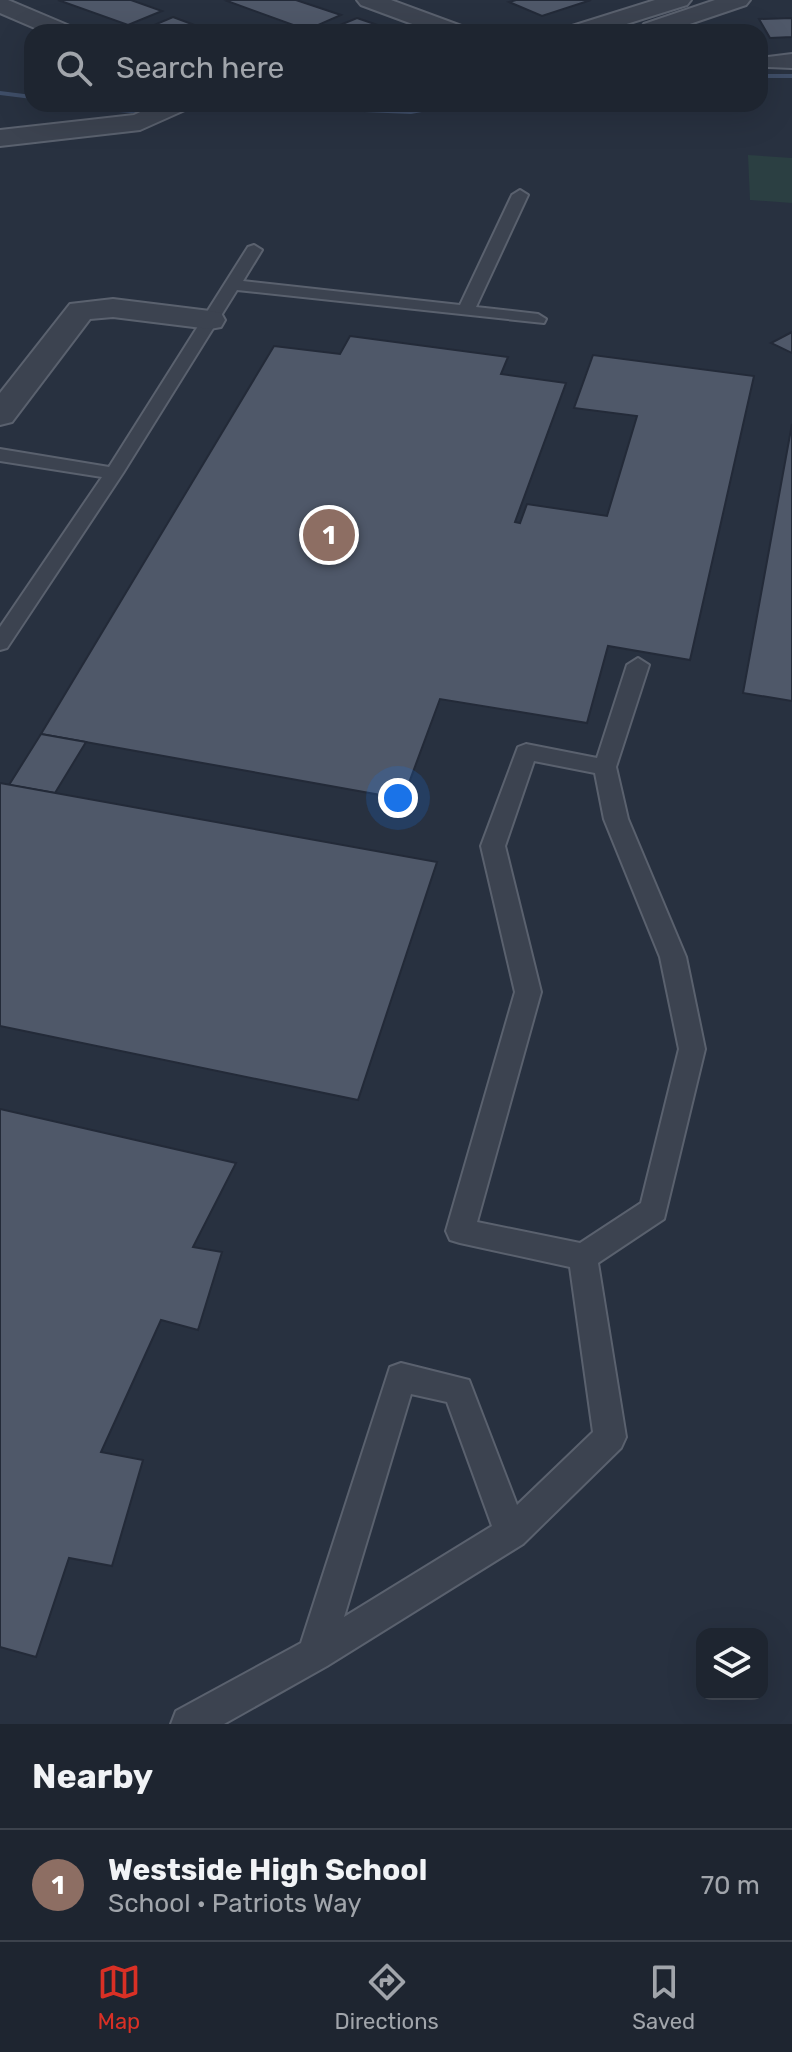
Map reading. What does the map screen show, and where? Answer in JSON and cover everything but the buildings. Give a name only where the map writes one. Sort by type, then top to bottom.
[{"type":"street","points":[[369,0],[434,24]]},
{"type":"street","points":[[602,24],[679,0]]},
{"type":"street","points":[[666,24],[738,0]]},
{"type":"street","points":[[0,5],[45,24]]},
{"type":"street","points":[[0,138],[140,122],[161,112]]},
{"type":"street","points":[[0,415],[81,310],[113,308],[210,320]]},
{"type":"lane","points":[[466,311],[520,195]]},
{"type":"lane","points":[[0,643],[114,473],[254,250]]},
{"type":"lane","points":[[233,285],[538,319]]},
{"type":"lane","points":[[0,455],[114,473]]},
{"type":"lane","points":[[605,767],[526,752],[493,846],[528,992],[460,1231],[583,1257],[654,1210],[692,1049],[673,957],[616,819],[605,767],[638,665]]},
{"type":"lane","points":[[189,1724],[315,1654],[511,1533],[610,1437],[583,1257]]},
{"type":"lane","points":[[315,1654],[401,1377],[458,1390],[511,1533]]},
{"type":"green space","points":[[748,155],[792,158],[792,203],[750,200]]},
{"type":"waterway","points":[[768,76],[792,76]]},
{"type":"waterway","points":[[0,93],[24,96]]},
{"type":"place","name":"Westside High School","points":[[329,535]]}]
